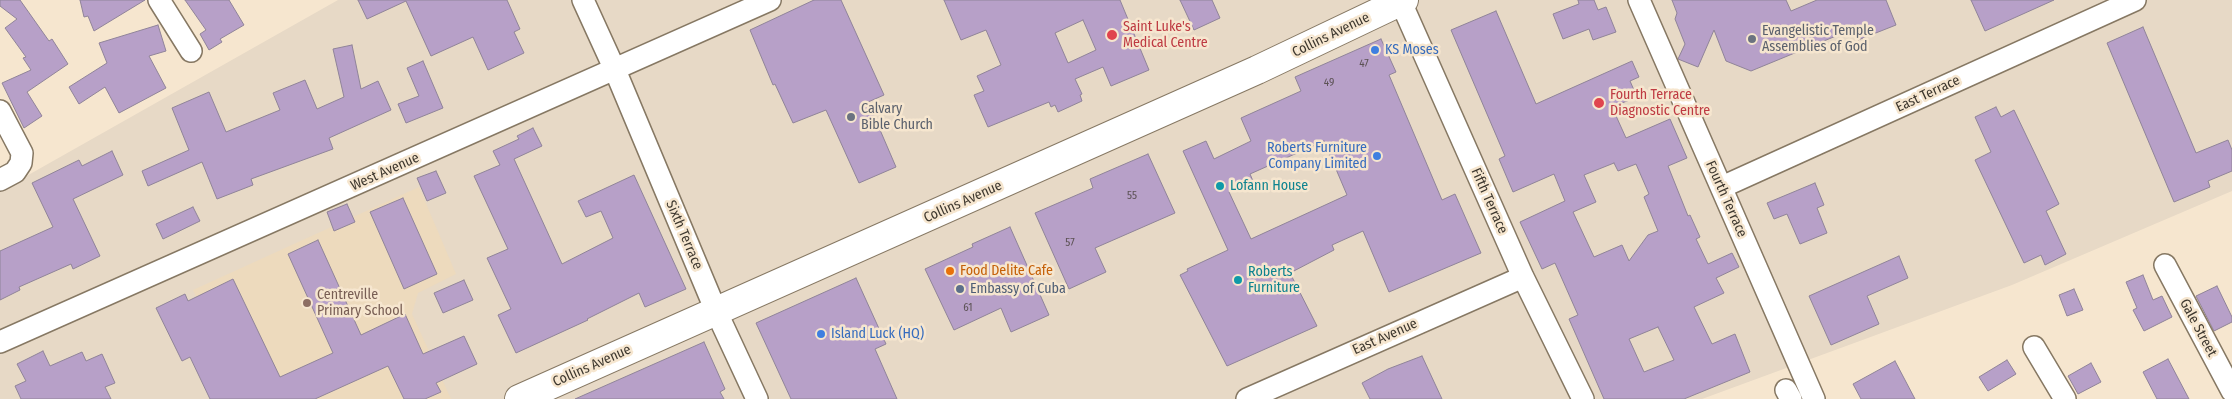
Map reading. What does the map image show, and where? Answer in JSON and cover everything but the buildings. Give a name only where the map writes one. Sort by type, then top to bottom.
[{"type":"street","points":[[159,0],[191,51]]},
{"type":"street","name":"Sixth Terrace","points":[[582,0],[615,70],[716,311],[757,399]]},
{"type":"street","name":"West Avenue","points":[[0,342],[770,0]]},
{"type":"street","name":"Fourth Terrace","points":[[1638,0],[1814,399]]},
{"type":"street","name":"East Terrace","points":[[1722,187],[2135,0]]},
{"type":"street","name":"Fifth Terrace","points":[[1401,1],[1523,277],[1583,399]]},
{"type":"street","name":"Collins Avenue","points":[[519,399],[1257,70],[1401,1]]},
{"type":"street","points":[[0,111],[22,153],[20,163],[15,172],[0,180]]},
{"type":"street","name":"Gale Street","points":[[2165,265],[2232,390]]},
{"type":"street","name":"East Avenue","points":[[1247,399],[1523,277]]},
{"type":"street","points":[[2034,347],[2064,399]]},
{"type":"shaded area","points":[[338,0],[2232,0],[2232,191],[2012,285],[1702,399],[0,399],[0,191]]},
{"type":"shaded area","name":"Centreville Primary School","points":[[419,187],[456,274],[418,293],[412,314],[451,399],[241,399],[193,290]]},
{"type":"place","name":"Saint Luke's Medical Centre","points":[[1112,35]]},
{"type":"place","name":"Evangelistic Temple Assemblies of God","points":[[1752,39]]},
{"type":"place","name":"KS Moses","points":[[1375,50]]},
{"type":"place","name":"Fourth Terrace Diagnostic Centre","points":[[1599,103]]},
{"type":"place","name":"Calvary Bible Church","points":[[851,117]]},
{"type":"place","name":"Roberts Furniture Company Limited","points":[[1377,156]]},
{"type":"place","name":"Lofann House","points":[[1220,186]]},
{"type":"place","name":"Food Delite Cafe","points":[[950,271]]},
{"type":"place","name":"Roberts Furniture","points":[[1238,280]]},
{"type":"place","name":"Embassy of Cuba","points":[[960,289]]},
{"type":"place","name":"Centreville Primary School","points":[[307,303]]},
{"type":"place","name":"Island Luck (HQ)","points":[[821,334]]}]
